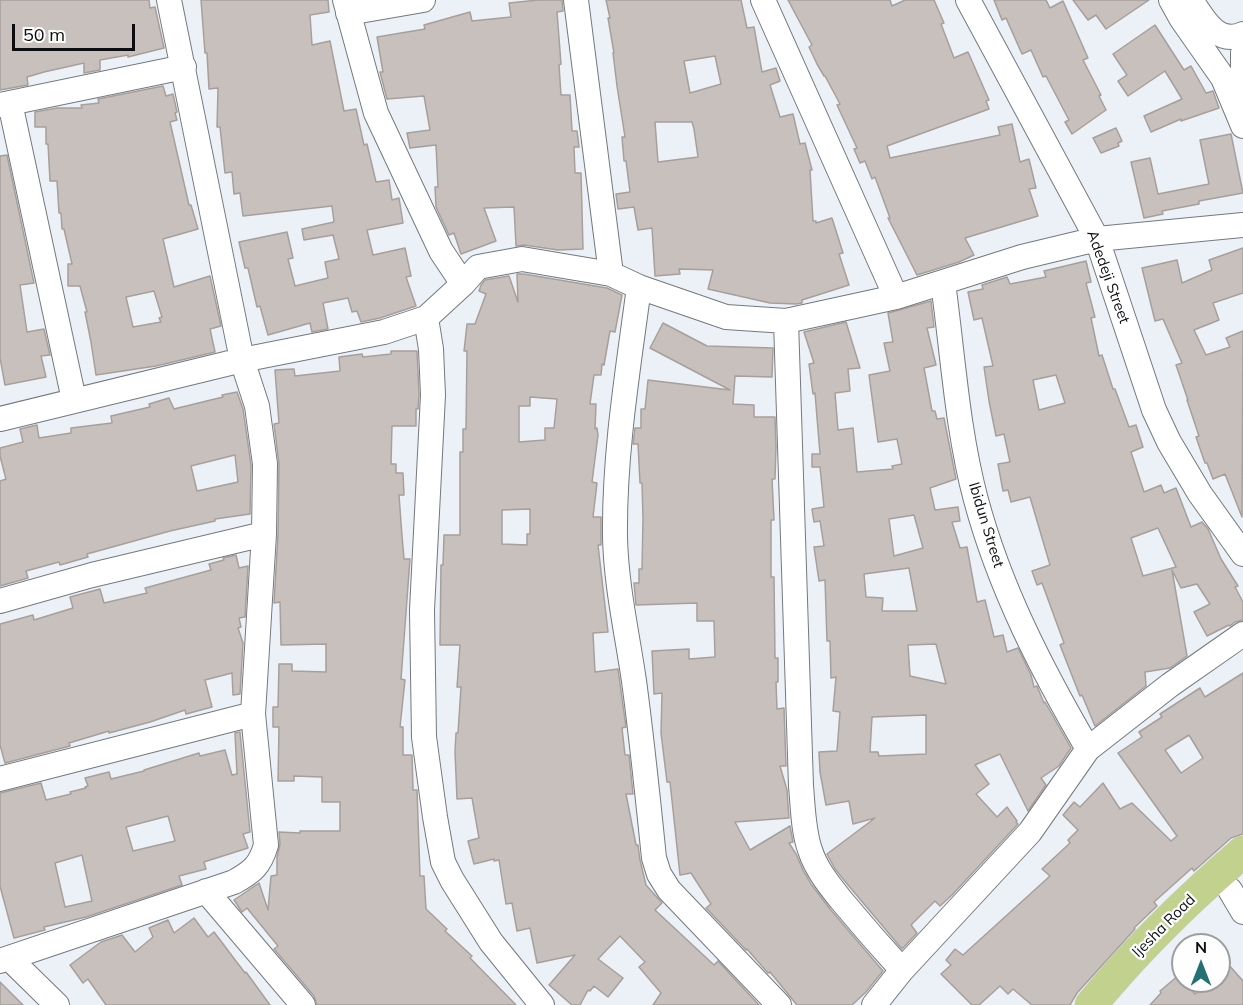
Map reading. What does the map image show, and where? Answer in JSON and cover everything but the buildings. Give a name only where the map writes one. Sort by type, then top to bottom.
[{"type":"main road","name":"Ijesha Road","points":[[1091,1005],[1178,910],[1243,852]]},
{"type":"main road","name":"Ijesha Road","points":[[1117,1005],[1156,962],[1240,898]]},
{"type":"street","points":[[4,959],[234,882],[256,867],[266,845],[253,714],[264,534],[265,464],[257,406],[243,360],[169,0]]},
{"type":"street","points":[[423,0],[346,6],[376,112],[441,251],[463,284]]},
{"type":"street","points":[[576,0],[611,274]]},
{"type":"street","points":[[763,0],[896,297]]},
{"type":"street","name":"Adedeji Street","points":[[968,0],[1097,239],[1154,410],[1169,442],[1200,494],[1243,554]]},
{"type":"street","points":[[1171,0],[1223,78],[1240,117]]},
{"type":"street","points":[[1191,0],[1210,26],[1219,34],[1227,38],[1235,38],[1243,34]]},
{"type":"street","points":[[1240,117],[1243,53]]},
{"type":"street","points":[[74,400],[5,104],[183,67]]},
{"type":"street","points":[[0,419],[243,360],[384,332],[426,318],[478,267],[522,259],[611,274],[639,287],[726,317],[786,321],[896,297],[1022,257],[1097,239],[1243,225]]},
{"type":"street","name":"Ibidun Street","points":[[943,283],[957,401],[976,499],[984,526],[1027,638],[1088,749]]},
{"type":"street","points":[[639,287],[622,411],[615,536],[617,571],[634,680],[654,858],[659,874],[669,890],[779,1005]]},
{"type":"street","points":[[426,318],[431,349],[433,395],[422,610],[424,737],[435,817],[443,862],[452,880],[491,942],[542,1005]]},
{"type":"street","points":[[786,321],[801,786],[805,830],[817,866],[830,886],[866,932],[902,970]]},
{"type":"street","points":[[0,601],[92,575],[264,534]]},
{"type":"street","points":[[874,1005],[902,970],[1030,832],[1088,749],[1170,685],[1243,634]]},
{"type":"street","points":[[0,779],[253,714]]},
{"type":"street","points":[[206,891],[303,1005]]},
{"type":"street","points":[[4,959],[57,1005]]}]
